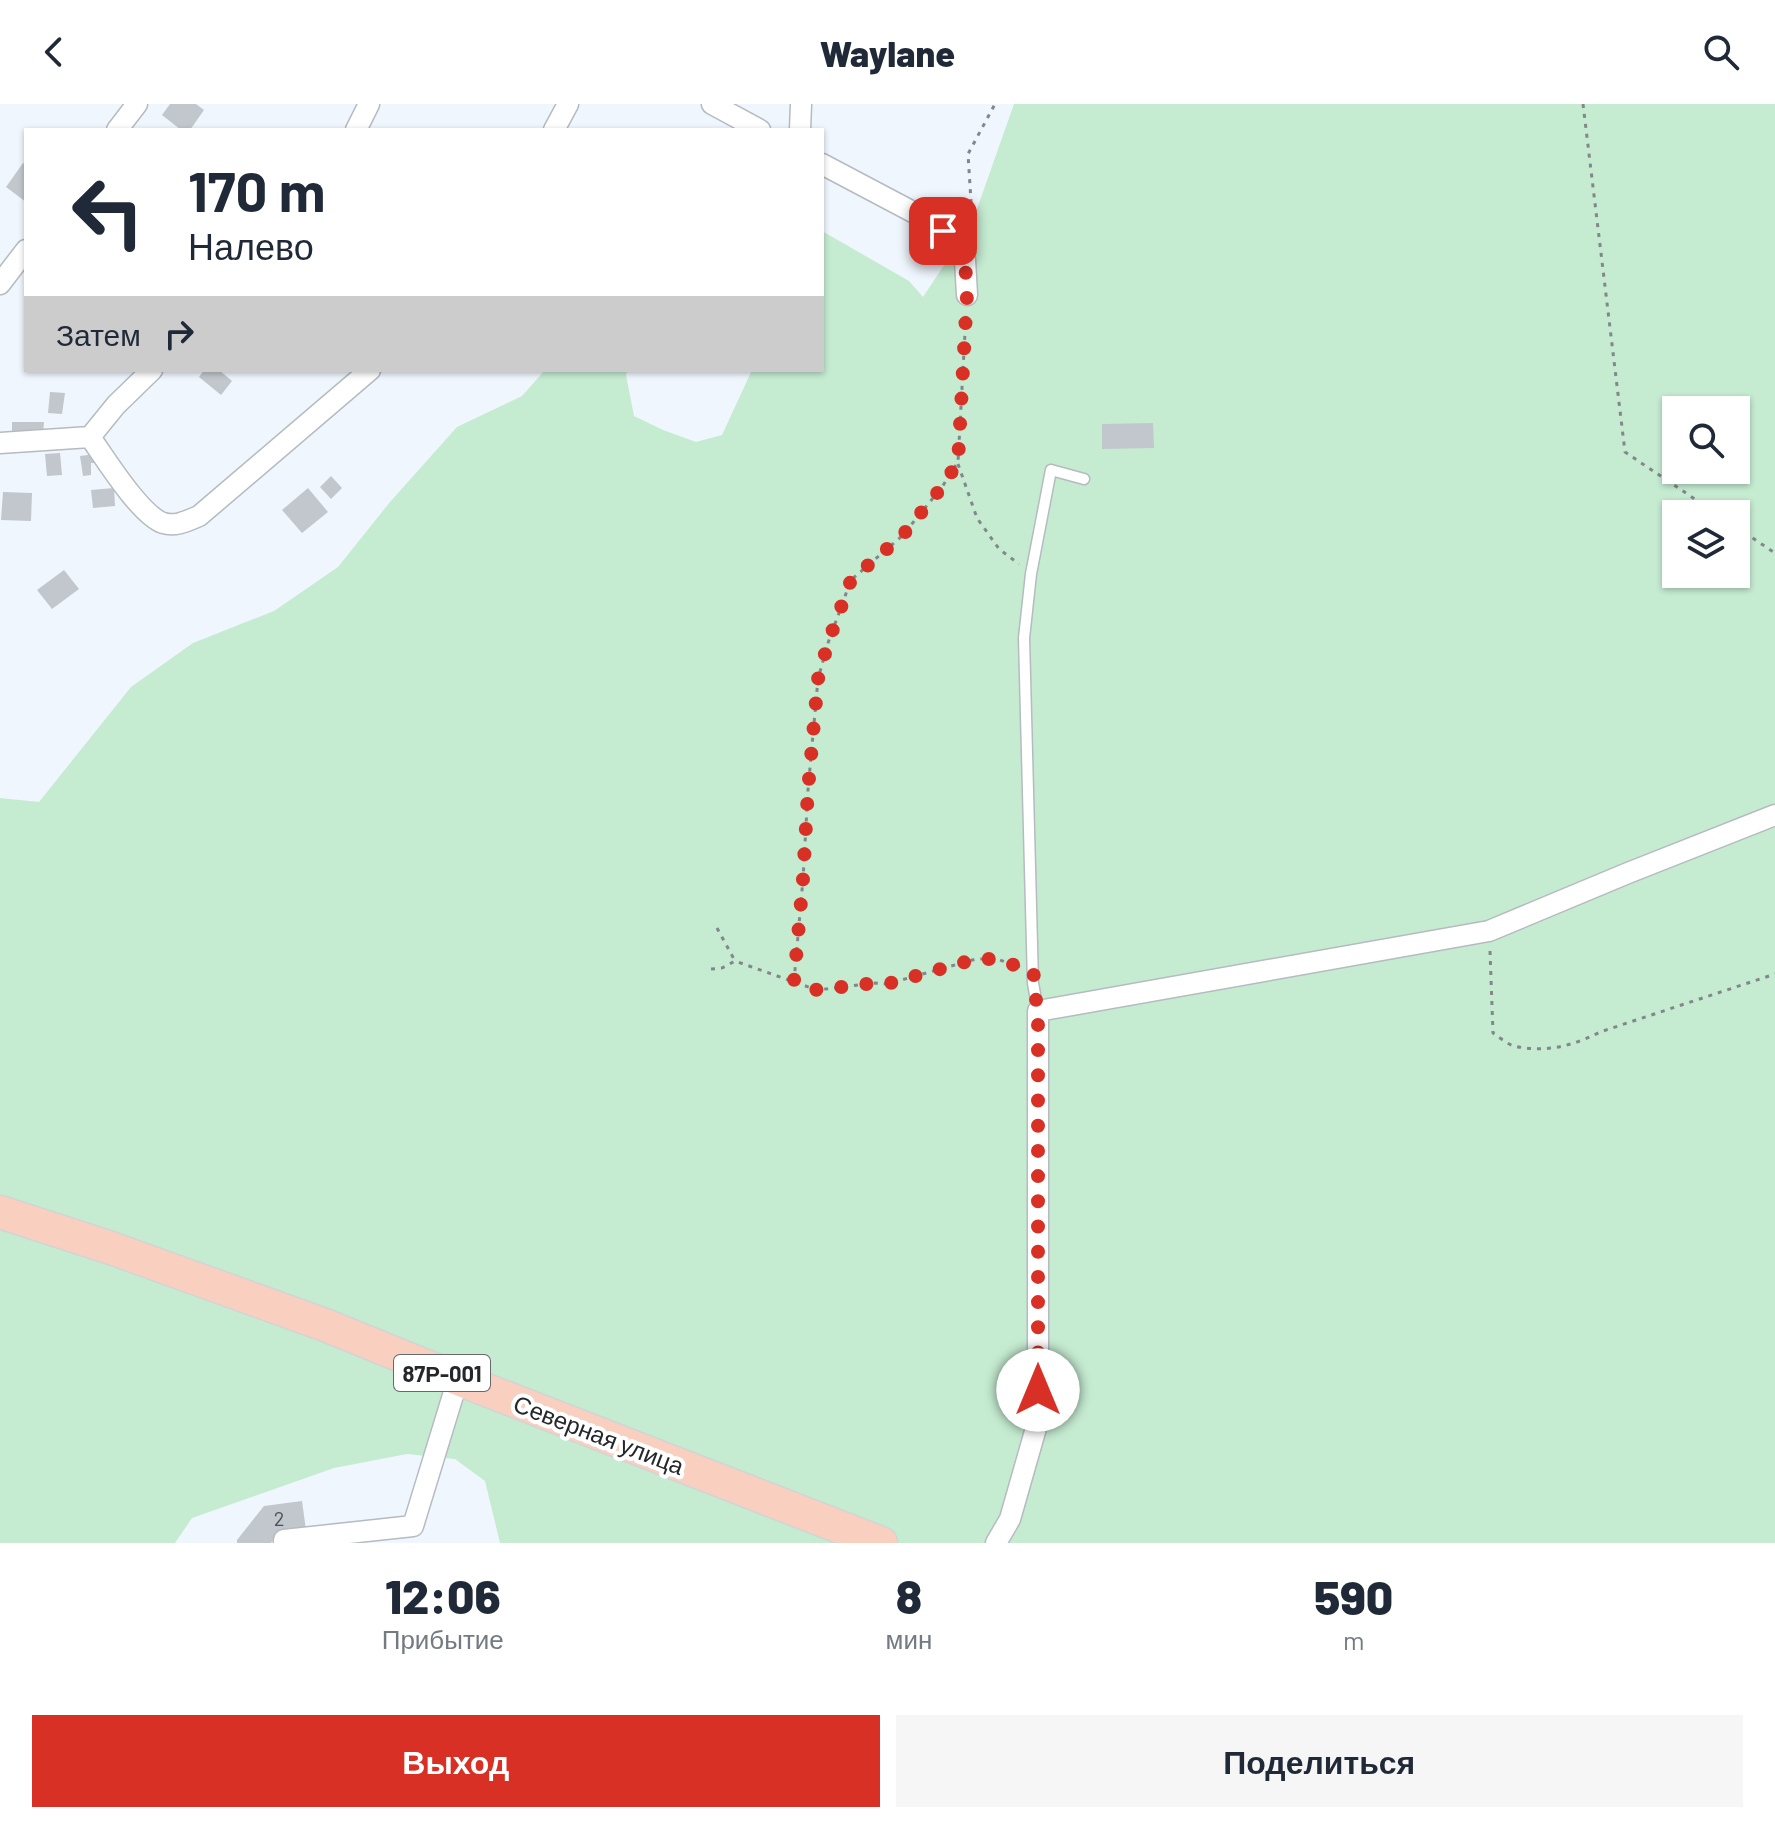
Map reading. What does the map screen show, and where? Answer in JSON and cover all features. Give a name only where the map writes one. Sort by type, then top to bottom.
[{"type":"main road","name":"Северная улица","points":[[0,1212],[111,1248],[325,1325],[881,1543]]},
{"type":"street","points":[[119,128],[137,104]]},
{"type":"street","points":[[357,128],[369,104]]},
{"type":"street","points":[[555,128],[568,104]]},
{"type":"street","points":[[712,104],[756,128]]},
{"type":"street","points":[[800,128],[801,104]]},
{"type":"street","points":[[824,165],[928,220],[958,243],[965,260],[967,295]]},
{"type":"street","points":[[0,284],[24,253]]},
{"type":"street","points":[[0,443],[90,437],[116,405],[150,372]]},
{"type":"street","points":[[90,437],[145,512],[163,523],[181,524],[199,516],[368,372]]},
{"type":"street","points":[[996,1543],[1010,1519],[1038,1421],[1038,1011],[1489,931],[1775,815]]},
{"type":"street","points":[[284,1543],[284,1540],[413,1526],[458,1379]]},
{"type":"lane","points":[[1038,1011],[1033,983],[1024,638],[1031,574],[1051,470],[1084,479]]},
{"type":"path","points":[[965,260],[974,231],[968,154],[995,104]]},
{"type":"path","points":[[1583,104],[1625,452],[1696,500]]},
{"type":"path","points":[[967,295],[958,462],[977,518],[999,549],[1009,556]]},
{"type":"path","points":[[794,981],[818,679],[828,643],[851,580],[902,536],[958,462]]},
{"type":"path","points":[[1750,536],[1775,553]]},
{"type":"path","points":[[717,928],[735,961],[817,990],[887,984],[976,959],[997,959],[1034,972]]},
{"type":"path","points":[[1489,931],[1493,1033],[1512,1046],[1554,1049],[1580,1042],[1600,1032],[1775,974]]},
{"type":"path","points":[[711,969],[722,968],[735,961]]},
{"type":"green space","points":[[1014,104],[1775,104],[1775,1543],[500,1543],[485,1481],[455,1459],[407,1454],[334,1468],[192,1518],[175,1543],[0,1543],[0,798],[39,802],[131,687],[193,643],[274,611],[338,567],[390,502],[457,427],[522,396],[543,372],[627,372],[634,416],[696,442],[722,435],[751,372],[824,372],[824,232],[909,281],[923,297],[972,223]]},
{"type":"building","points":[[170,104],[196,104],[204,110],[191,128],[178,128],[162,115]]},
{"type":"building","points":[[23,163],[24,164],[24,200],[6,187]]},
{"type":"building","points":[[203,372],[221,372],[232,381],[221,395],[199,377]]},
{"type":"building","points":[[50,392],[65,393],[62,414],[48,413]]},
{"type":"building","points":[[12,422],[44,422],[43,433],[12,433]]},
{"type":"building","points":[[1153,423],[1154,448],[1102,449],[1102,424]]},
{"type":"building","points":[[60,453],[62,475],[47,476],[45,454]]},
{"type":"building","points":[[95,454],[96,463],[91,463],[91,475],[83,476],[80,456]]},
{"type":"building","points":[[331,476],[342,488],[331,499],[320,487]]},
{"type":"building","points":[[114,488],[115,506],[93,508],[91,490]]},
{"type":"building","points":[[308,488],[328,512],[302,533],[282,510]]},
{"type":"building","points":[[3,492],[32,493],[31,521],[1,520]]},
{"type":"building","points":[[64,570],[79,589],[52,609],[37,590]]},
{"type":"building","points":[[302,1501],[306,1530],[277,1535],[271,1543],[237,1543],[264,1506]]},
{"type":"route","points":[[943,231],[958,243],[965,260],[967,295],[958,462],[902,536],[851,580],[828,643],[818,679],[794,981],[817,990],[887,984],[976,959],[997,959],[1034,972],[1038,1011],[1038,1390]]}]
